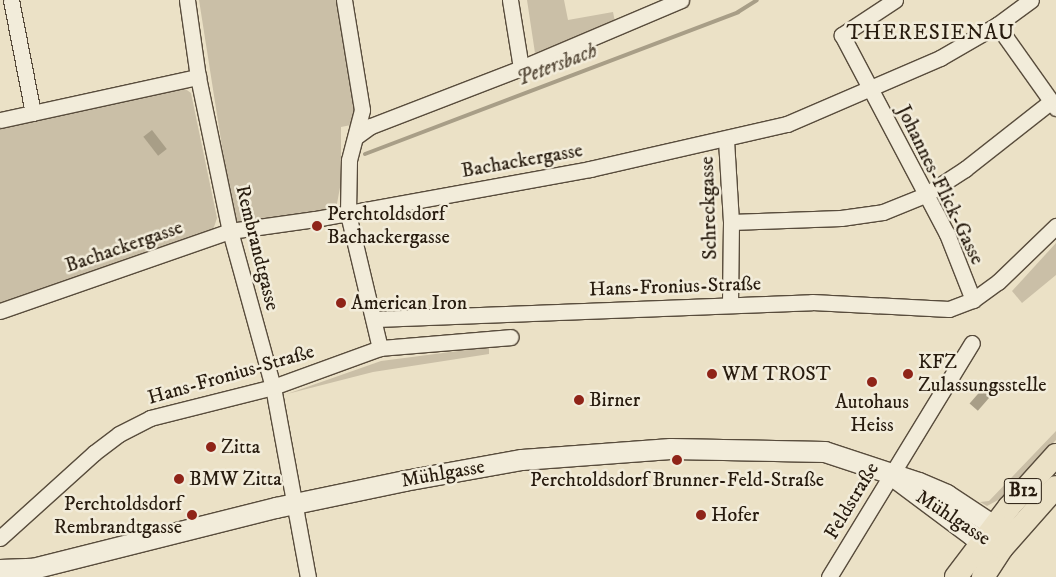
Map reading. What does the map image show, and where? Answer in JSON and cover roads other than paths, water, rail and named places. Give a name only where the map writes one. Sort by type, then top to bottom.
[{"type":"main road","name":"B12","points":[[956,577],[992,539],[1056,455]]},
{"type":"main road","name":"B12","points":[[982,577],[992,539],[1056,487]]},
{"type":"street","points":[[11,0],[33,113]]},
{"type":"street","name":"Rembrandtgasse","points":[[187,0],[198,77],[230,231],[273,387],[308,577]]},
{"type":"street","points":[[344,0],[362,110],[357,136],[349,160],[348,214],[376,320],[380,348]]},
{"type":"street","points":[[510,0],[521,68]]},
{"type":"street","points":[[357,136],[371,126],[521,68],[681,0]]},
{"type":"street","name":"Johannes-Flick-Gasse","points":[[895,0],[842,35],[947,234],[973,300]]},
{"type":"street","name":"Bachackergasse","points":[[0,311],[230,231],[348,214],[590,169],[726,140],[787,124],[940,58],[997,25],[1031,0]]},
{"type":"street","points":[[731,222],[841,218],[883,212],[925,195],[965,169],[1053,105],[997,25]]},
{"type":"street","points":[[0,120],[198,77]]},
{"type":"street","name":"Schreckgasse","points":[[726,140],[731,222],[730,304]]},
{"type":"street","name":"Hans-Fronius-Straße","points":[[376,320],[812,302],[949,309],[973,300],[998,282],[1056,226]]},
{"type":"street","name":"Hans-Fronius-Straße","points":[[0,538],[118,434],[150,418],[273,387],[380,348],[511,336]]},
{"type":"street","name":"Feldstraße","points":[[829,577],[972,343]]},
{"type":"street","name":"Mühlgasse","points":[[0,570],[33,569],[296,504],[522,460],[671,448],[825,452],[891,474],[913,494],[992,539]]},
{"type":"waterway","name":"Petersbach","points":[[365,154],[738,12],[757,0]]},
{"type":"place","name":"Perchtoldsdorf Bachackergasse","points":[[317,226]]},
{"type":"place","name":"American Iron","points":[[341,303]]},
{"type":"place","name":"WM TROST","points":[[712,374]]},
{"type":"place","name":"KFZ Zulassungsstelle","points":[[908,374]]},
{"type":"place","name":"Autohaus Heiss","points":[[872,382]]},
{"type":"place","name":"Birner","points":[[579,400]]},
{"type":"place","name":"Zitta","points":[[211,447]]},
{"type":"place","name":"Perchtoldsdorf Brunner-Feld-Straße","points":[[677,460]]},
{"type":"place","name":"BMW Zitta","points":[[179,479]]},
{"type":"place","name":"Perchtoldsdorf Rembrandtgasse","points":[[192,515]]},
{"type":"place","name":"Hofer","points":[[701,515]]},
{"type":"district","name":"THERESIENAU","points":[[931,33]]}]
